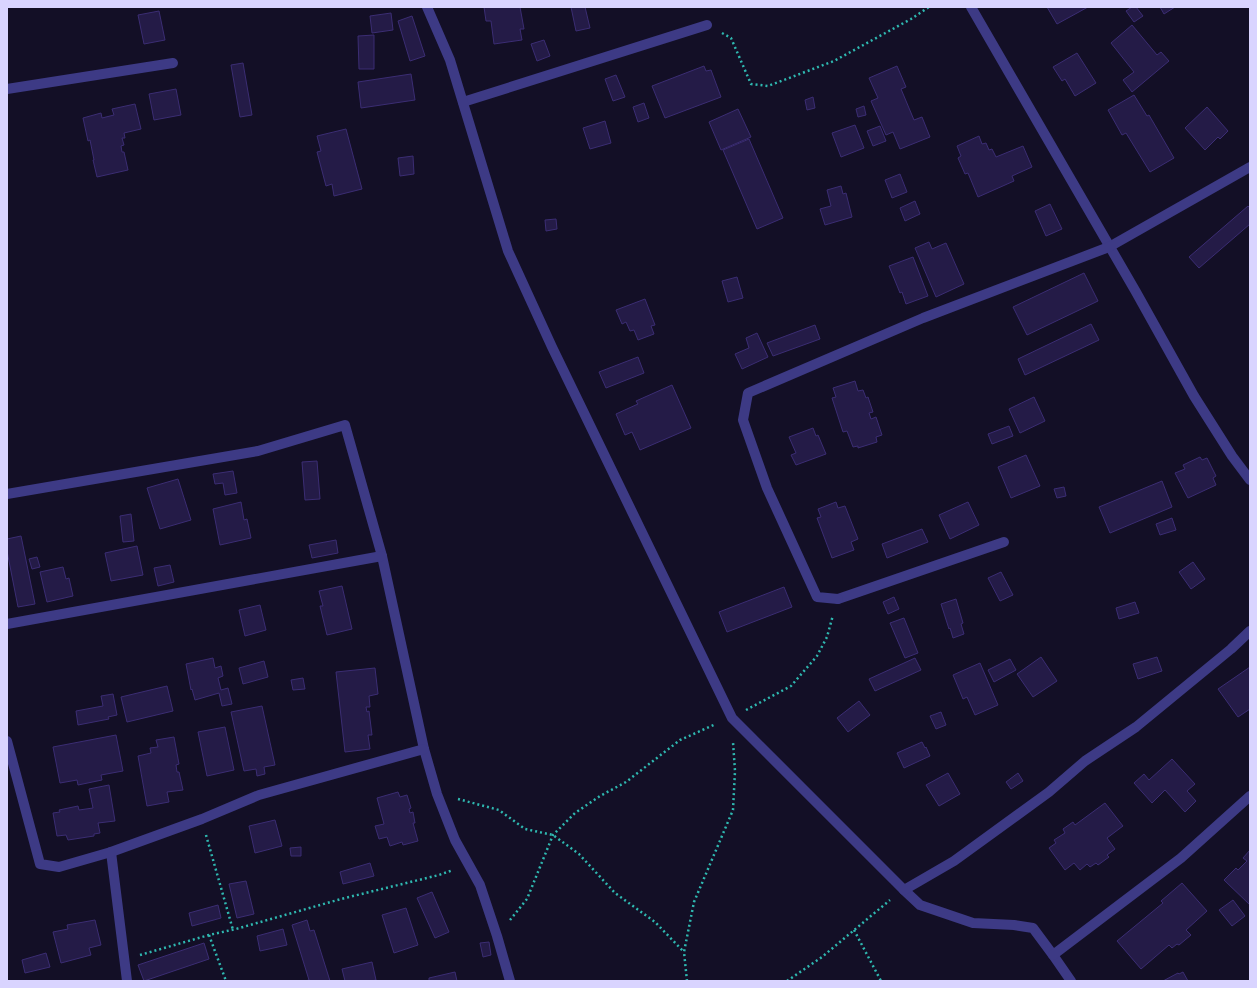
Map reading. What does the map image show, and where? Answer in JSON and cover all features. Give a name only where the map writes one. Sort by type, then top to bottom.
[{"type":"street","points":[[427,7],[450,60],[464,102],[508,251],[552,347],[732,718],[920,905],[973,923],[1014,925],[1033,928],[1053,954],[1070,981]]},
{"type":"street","points":[[971,7],[1194,396],[1232,456],[1250,480]]},
{"type":"street","points":[[464,102],[707,26]]},
{"type":"street","points":[[7,89],[173,62]]},
{"type":"street","points":[[1004,542],[838,599],[817,596],[767,488],[743,420],[748,393],[923,318],[1109,247],[1250,167]]},
{"type":"street","points":[[7,494],[258,451],[345,425],[382,556],[424,749],[437,794],[456,840],[480,885],[510,981]]},
{"type":"street","points":[[7,624],[382,556]]},
{"type":"street","points":[[904,890],[954,861],[1049,792],[1086,761],[1136,727],[1218,660],[1250,631]]},
{"type":"street","points":[[7,741],[40,864],[59,867],[111,852],[202,819],[259,795],[424,749]]},
{"type":"street","points":[[1053,954],[1181,858],[1250,796]]},
{"type":"street","points":[[111,852],[127,981]]},
{"type":"path","points":[[707,26],[731,38],[751,84],[768,86],[834,61],[928,7]]},
{"type":"path","points":[[497,936],[527,899],[553,835],[576,813],[600,796],[626,782],[680,740],[732,718],[791,686],[817,656],[827,637],[838,599]]},
{"type":"path","points":[[687,981],[684,952],[694,902],[733,810],[735,771],[732,718]]},
{"type":"path","points":[[437,794],[499,810],[525,829],[553,835],[579,854],[615,893],[655,922],[684,952]]},
{"type":"path","points":[[202,819],[233,930]]},
{"type":"path","points":[[125,960],[209,935],[233,930],[341,899],[439,875],[469,864]]},
{"type":"path","points":[[787,981],[822,956],[904,890]]},
{"type":"path","points":[[854,930],[881,981]]},
{"type":"path","points":[[209,935],[226,981]]},
{"type":"building","points":[[484,7],[520,7],[524,29],[520,29],[522,40],[494,44],[491,21],[486,21]]},
{"type":"building","points":[[571,7],[585,7],[590,28],[576,31]]},
{"type":"building","points":[[1047,7],[1088,7],[1057,24]]},
{"type":"building","points":[[1132,7],[1136,7],[1143,16],[1134,22],[1126,11]]},
{"type":"building","points":[[1160,7],[1175,7],[1164,14]]},
{"type":"building","points":[[159,11],[165,40],[144,44],[138,15]]},
{"type":"building","points":[[391,13],[393,30],[372,33],[370,16]]},
{"type":"building","points":[[412,16],[425,56],[410,61],[398,21]]},
{"type":"building","points":[[1132,25],[1157,55],[1161,52],[1169,61],[1132,92],[1123,80],[1134,72],[1111,43]]},
{"type":"building","points":[[374,35],[374,69],[359,69],[358,36]]},
{"type":"building","points":[[544,40],[550,56],[537,61],[531,44]]},
{"type":"building","points":[[1077,53],[1096,83],[1075,96],[1065,79],[1062,81],[1053,67]]},
{"type":"building","points":[[243,63],[252,115],[240,117],[231,65]]},
{"type":"building","points":[[704,66],[706,71],[711,70],[721,97],[665,118],[652,86]]},
{"type":"building","points":[[897,66],[906,87],[901,89],[914,120],[922,117],[930,137],[900,149],[893,132],[886,135],[871,101],[878,98],[869,78]]},
{"type":"building","points":[[411,74],[415,100],[361,108],[358,82]]},
{"type":"building","points":[[616,75],[625,97],[613,101],[605,79]]},
{"type":"building","points":[[176,89],[181,115],[154,120],[149,94]]},
{"type":"building","points":[[1134,95],[1147,116],[1149,115],[1174,158],[1150,172],[1126,133],[1122,135],[1108,110]]},
{"type":"building","points":[[813,97],[815,108],[807,110],[805,100]]},
{"type":"building","points":[[644,103],[649,118],[638,122],[633,107]]},
{"type":"building","points":[[135,104],[141,129],[124,133],[125,138],[122,138],[124,145],[121,146],[128,170],[97,177],[90,140],[88,141],[83,118],[101,113],[102,118],[114,115],[112,109]]},
{"type":"building","points":[[864,106],[866,115],[858,117],[856,109]]},
{"type":"building","points":[[1207,107],[1228,131],[1220,139],[1218,137],[1205,150],[1185,128]]},
{"type":"building","points":[[738,109],[751,137],[721,150],[709,122]]},
{"type":"building","points":[[605,121],[611,143],[590,149],[583,128]]},
{"type":"building","points":[[855,125],[864,148],[841,157],[832,133]]},
{"type":"building","points":[[880,126],[886,141],[873,146],[867,131]]},
{"type":"building","points":[[346,129],[362,189],[334,196],[332,184],[326,186],[317,152],[321,151],[317,136]]},
{"type":"building","points":[[979,136],[982,144],[986,143],[989,150],[992,149],[996,157],[1023,146],[1032,167],[1012,176],[1014,181],[978,197],[968,173],[965,174],[958,158],[961,156],[957,146]]},
{"type":"building","points":[[749,139],[783,218],[757,229],[723,150]]},
{"type":"building","points":[[413,156],[414,174],[400,176],[398,158]]},
{"type":"building","points":[[900,174],[907,192],[892,198],[885,180]]},
{"type":"building","points":[[841,186],[843,194],[846,193],[852,217],[825,225],[820,209],[831,206],[827,190]]},
{"type":"building","points":[[915,201],[920,214],[905,221],[900,208]]},
{"type":"building","points":[[1050,204],[1062,229],[1046,236],[1035,211]]},
{"type":"building","points":[[1248,206],[1250,208],[1250,224],[1199,268],[1189,257]]},
{"type":"building","points":[[556,219],[557,229],[546,231],[545,220]]},
{"type":"building","points":[[929,242],[932,249],[946,243],[964,284],[936,297],[915,248]]},
{"type":"building","points":[[913,257],[928,296],[906,304],[902,292],[900,293],[889,266]]},
{"type":"building","points":[[1084,273],[1098,301],[1027,335],[1013,307]]},
{"type":"building","points":[[737,277],[743,298],[728,302],[722,281]]},
{"type":"building","points":[[645,299],[655,325],[651,326],[654,334],[638,340],[634,330],[630,331],[626,322],[622,324],[616,310]]},
{"type":"building","points":[[1091,324],[1099,340],[1025,375],[1018,359]]},
{"type":"building","points":[[815,325],[820,339],[773,356],[767,343]]},
{"type":"building","points":[[757,333],[768,357],[742,369],[735,354],[749,348],[746,338]]},
{"type":"building","points":[[638,357],[644,373],[606,388],[599,372]]},
{"type":"building","points":[[855,381],[858,391],[863,390],[866,398],[868,397],[873,412],[869,413],[871,419],[876,417],[882,435],[876,437],[877,442],[858,448],[858,446],[853,447],[847,431],[843,432],[832,398],[836,397],[833,388]]},
{"type":"building","points":[[672,385],[691,428],[640,450],[632,432],[625,435],[616,414],[638,404],[636,401]]},
{"type":"building","points":[[1034,397],[1045,421],[1020,433],[1009,409]]},
{"type":"building","points":[[1009,426],[1013,436],[992,444],[988,434]]},
{"type":"building","points":[[813,428],[816,436],[818,435],[826,454],[796,465],[791,455],[796,453],[789,437]]},
{"type":"building","points":[[1026,455],[1040,486],[1011,498],[998,467]]},
{"type":"building","points":[[1200,457],[1202,460],[1207,458],[1216,476],[1213,478],[1216,485],[1188,498],[1175,473],[1185,469],[1183,465]]},
{"type":"building","points":[[317,461],[320,499],[305,500],[302,462]]},
{"type":"building","points":[[233,471],[237,493],[225,495],[223,483],[215,484],[213,474]]},
{"type":"building","points":[[178,479],[191,520],[160,529],[147,488]]},
{"type":"building","points":[[1162,481],[1172,507],[1110,533],[1099,507]]},
{"type":"building","points":[[1064,487],[1066,496],[1057,498],[1054,489]]},
{"type":"building","points":[[241,502],[244,520],[247,519],[251,538],[220,545],[213,509]]},
{"type":"building","points":[[836,502],[838,508],[845,506],[858,539],[851,542],[854,550],[832,558],[817,518],[821,517],[818,509]]},
{"type":"building","points":[[968,502],[979,525],[950,539],[939,515]]},
{"type":"building","points":[[131,514],[134,541],[123,542],[120,516]]},
{"type":"building","points":[[1172,518],[1176,530],[1160,535],[1156,524]]},
{"type":"building","points":[[922,529],[928,542],[887,558],[882,544]]},
{"type":"building","points":[[21,536],[35,604],[18,607],[7,551],[7,539]]},
{"type":"building","points":[[336,540],[338,553],[312,558],[309,545]]},
{"type":"building","points":[[137,546],[143,575],[111,581],[105,553]]},
{"type":"building","points":[[37,557],[40,567],[32,569],[29,559]]},
{"type":"building","points":[[1193,562],[1205,579],[1191,589],[1179,572]]},
{"type":"building","points":[[170,565],[174,582],[158,586],[154,568]]},
{"type":"building","points":[[63,567],[66,579],[69,578],[73,596],[47,602],[40,572]]},
{"type":"building","points":[[1001,572],[1013,595],[1000,601],[988,578]]},
{"type":"building","points":[[342,586],[352,629],[327,635],[320,606],[323,606],[319,591]]},
{"type":"building","points":[[784,587],[792,607],[727,632],[719,612]]},
{"type":"building","points":[[894,597],[899,609],[888,614],[883,602]]},
{"type":"building","points":[[956,599],[963,623],[961,624],[964,634],[953,638],[941,604]]},
{"type":"building","points":[[1135,602],[1139,613],[1119,619],[1116,608]]},
{"type":"building","points":[[260,605],[266,630],[245,636],[239,610]]},
{"type":"building","points":[[904,618],[918,653],[905,658],[890,623]]},
{"type":"building","points":[[1041,657],[1057,681],[1033,697],[1017,674]]},
{"type":"building","points":[[1157,657],[1162,671],[1138,679],[1133,664]]},
{"type":"building","points":[[213,658],[215,668],[221,666],[223,676],[218,678],[221,690],[228,688],[232,704],[222,706],[219,693],[195,700],[192,689],[191,690],[186,664]]},
{"type":"building","points":[[915,658],[921,670],[875,691],[869,679]]},
{"type":"building","points":[[1010,659],[1016,670],[994,682],[988,670]]},
{"type":"building","points":[[264,661],[268,677],[243,684],[239,668]]},
{"type":"building","points":[[980,663],[998,705],[975,715],[967,697],[963,699],[953,675]]},
{"type":"building","points":[[1250,667],[1250,709],[1238,717],[1218,689]]},
{"type":"building","points":[[375,668],[378,694],[369,696],[370,707],[366,707],[367,712],[369,711],[372,735],[368,735],[370,749],[345,752],[336,672]]},
{"type":"building","points":[[303,678],[305,689],[293,690],[291,680]]},
{"type":"building","points":[[167,686],[173,711],[127,722],[121,697]]},
{"type":"building","points":[[113,694],[117,715],[108,717],[109,719],[78,725],[76,711],[103,706],[101,696]]},
{"type":"building","points":[[859,701],[870,715],[848,732],[837,718]]},
{"type":"building","points":[[262,706],[275,765],[264,767],[265,774],[257,776],[256,769],[244,771],[231,712]]},
{"type":"building","points":[[941,712],[946,725],[936,729],[930,716]]},
{"type":"building","points":[[225,727],[234,770],[207,776],[198,732]]},
{"type":"building","points":[[116,735],[123,771],[101,775],[102,780],[78,785],[77,780],[60,783],[53,747]]},
{"type":"building","points":[[174,737],[179,764],[176,765],[177,772],[179,772],[183,790],[167,792],[169,802],[147,806],[138,756],[151,753],[150,748],[158,747],[156,740]]},
{"type":"building","points":[[922,742],[930,756],[904,768],[897,753]]},
{"type":"building","points":[[1172,759],[1195,784],[1187,791],[1196,801],[1185,812],[1165,790],[1152,803],[1134,783],[1144,774],[1149,780]]},
{"type":"building","points":[[948,773],[960,794],[939,806],[926,785]]},
{"type":"building","points":[[1018,773],[1023,781],[1011,789],[1006,782]]},
{"type":"building","points":[[109,785],[115,821],[98,823],[100,833],[94,834],[94,836],[68,840],[66,835],[57,836],[53,813],[60,812],[59,810],[78,806],[79,810],[93,808],[89,789]]},
{"type":"building","points":[[398,792],[400,797],[407,795],[411,808],[409,809],[410,813],[413,812],[415,823],[413,823],[418,841],[403,845],[402,842],[390,846],[387,837],[379,839],[375,826],[384,824],[377,798]]},
{"type":"building","points":[[1105,803],[1123,826],[1107,838],[1115,849],[1107,855],[1109,857],[1098,865],[1096,863],[1090,867],[1087,864],[1080,870],[1074,863],[1065,870],[1049,848],[1056,843],[1054,840],[1065,833],[1063,829],[1073,822],[1075,825]]},
{"type":"building","points":[[275,820],[282,846],[255,853],[249,826]]},
{"type":"building","points":[[301,847],[301,856],[291,856],[290,848]]},
{"type":"building","points":[[1250,850],[1250,905],[1224,880],[1236,868],[1238,870],[1247,861],[1243,858]]},
{"type":"building","points":[[370,863],[374,876],[343,884],[340,872]]},
{"type":"building","points":[[246,881],[254,914],[237,918],[229,884]]},
{"type":"building","points":[[1182,883],[1207,911],[1186,930],[1191,935],[1179,945],[1177,944],[1172,948],[1169,945],[1141,969],[1117,941],[1163,903],[1161,901]]},
{"type":"building","points":[[432,892],[449,932],[435,938],[417,898]]},
{"type":"building","points":[[1233,900],[1245,916],[1232,926],[1219,910]]},
{"type":"building","points":[[218,905],[221,918],[192,926],[189,913]]},
{"type":"building","points":[[406,908],[418,945],[394,953],[382,915]]},
{"type":"building","points":[[95,920],[101,945],[89,948],[91,955],[61,963],[53,932],[68,929],[67,925]]},
{"type":"building","points":[[307,920],[310,931],[314,930],[330,981],[305,981],[309,980],[292,925]]},
{"type":"building","points":[[283,929],[287,945],[260,951],[257,936]]},
{"type":"building","points":[[489,942],[491,955],[483,957],[480,943]]},
{"type":"building","points":[[204,943],[209,959],[144,981],[138,965]]},
{"type":"building","points":[[46,953],[50,967],[25,973],[22,960]]},
{"type":"building","points":[[372,962],[376,980],[345,981],[342,969]]},
{"type":"building","points":[[455,972],[457,981],[429,981],[429,978]]},
{"type":"building","points":[[1183,972],[1188,981],[1163,981],[1178,973]]}]
